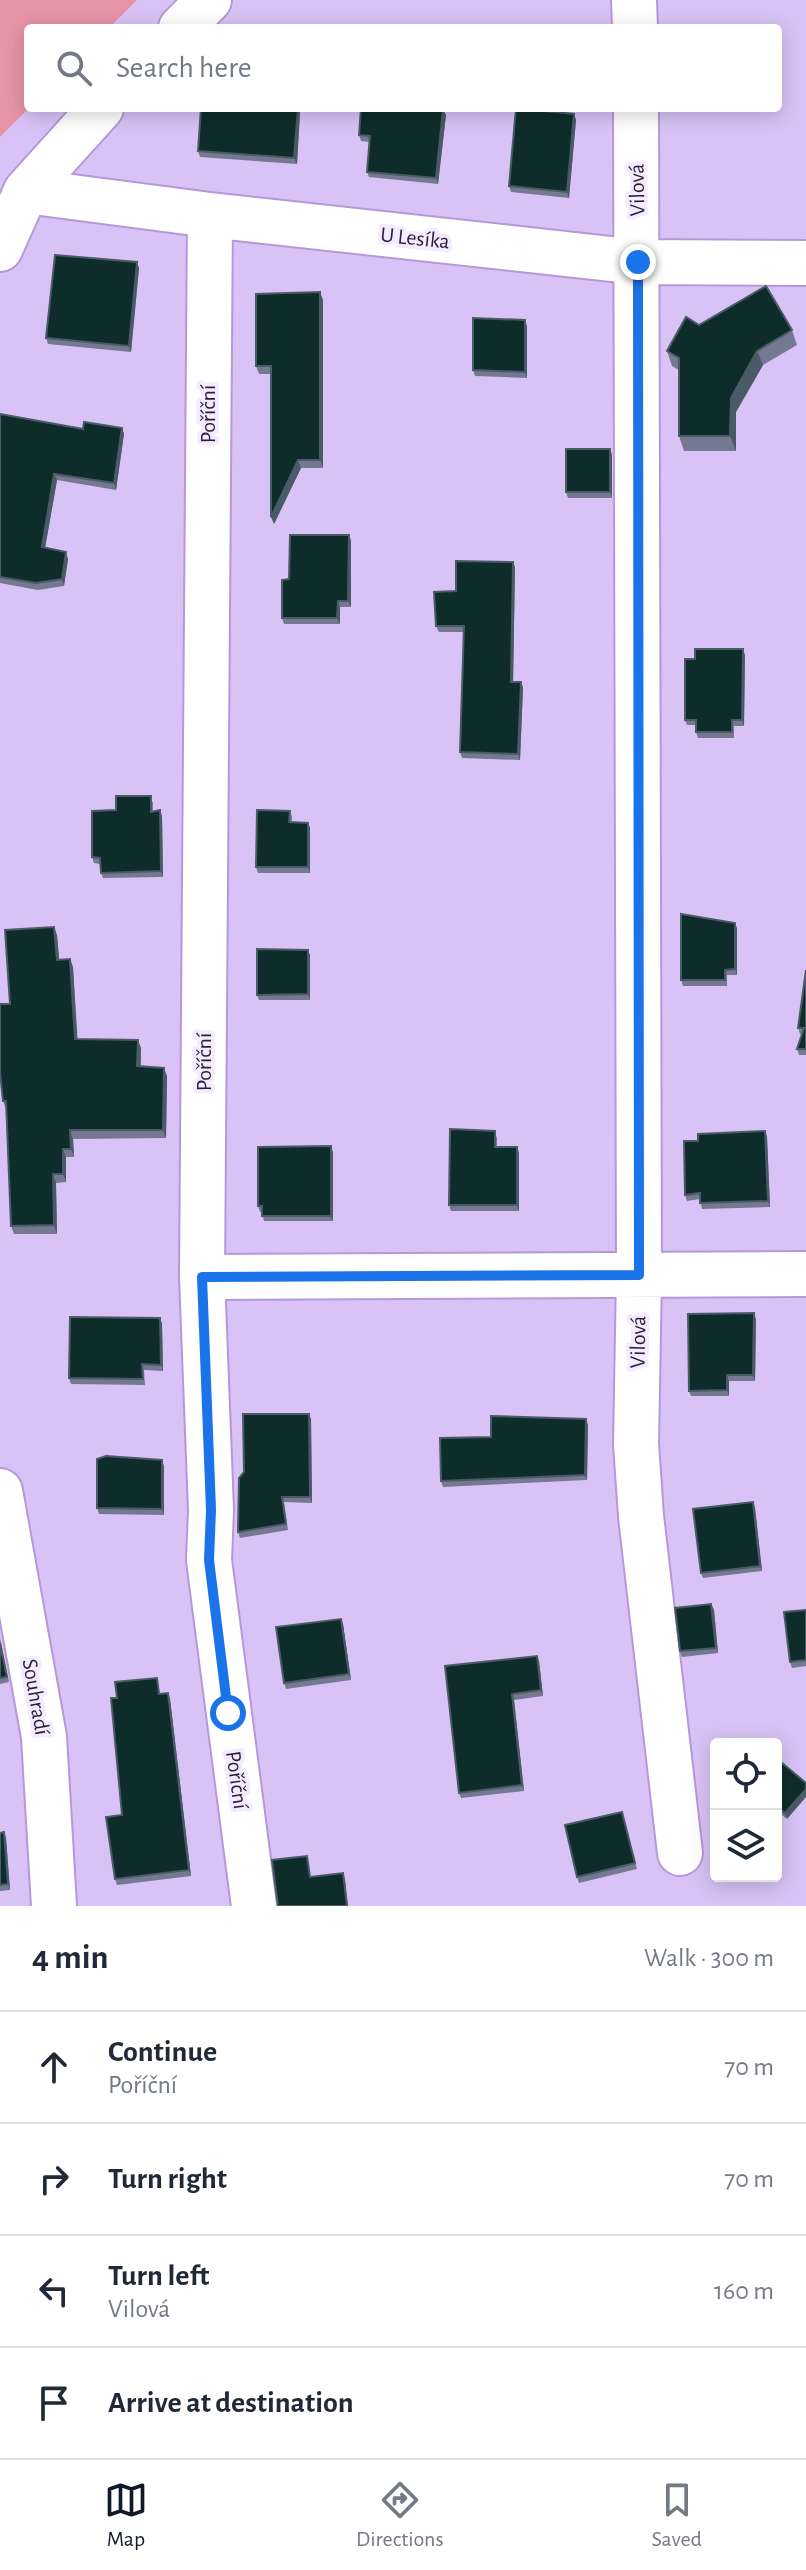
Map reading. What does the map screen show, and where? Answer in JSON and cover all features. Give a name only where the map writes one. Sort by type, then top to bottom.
[{"type":"street","points":[[185,24],[209,0]]},
{"type":"street","points":[[634,0],[635,24]]},
{"type":"street","points":[[0,249],[26,191],[97,112]]},
{"type":"street","name":"Vilová","points":[[636,112],[639,1275],[636,1444],[641,1516],[680,1853]]},
{"type":"street","name":"U Lesíka","points":[[26,191],[210,215],[638,262],[806,263]]},
{"type":"street","name":"Poříční","points":[[210,215],[202,1277],[211,1510],[209,1560],[254,1906]]},
{"type":"street","points":[[202,1277],[806,1274]]},
{"type":"street","name":"Souhradí","points":[[0,1491],[44,1737],[54,1906]]},
{"type":"shaded area","points":[[0,0],[137,0],[113,24],[24,24],[25,112],[0,137]]},
{"type":"building","points":[[201,112],[298,112],[294,158],[198,151]]},
{"type":"building","points":[[361,112],[443,112],[436,178],[367,172],[370,136],[359,135]]},
{"type":"building","points":[[516,112],[574,114],[567,192],[509,186]]},
{"type":"building","points":[[55,255],[137,262],[129,346],[46,338]]},
{"type":"building","points":[[766,286],[792,330],[757,351],[731,398],[730,436],[679,436],[679,358],[667,351],[686,317],[699,325]]},
{"type":"building","points":[[320,292],[320,460],[298,460],[271,517],[271,366],[256,366],[256,294]]},
{"type":"building","points":[[473,318],[525,320],[525,372],[473,370]]},
{"type":"building","points":[[0,414],[83,429],[84,422],[122,428],[114,483],[54,474],[42,547],[66,552],[62,579],[36,583],[0,577]]},
{"type":"building","points":[[566,449],[610,449],[610,492],[566,492]]},
{"type":"building","points":[[290,535],[349,535],[348,601],[338,601],[337,618],[282,618],[282,580],[289,579]]},
{"type":"building","points":[[456,561],[513,562],[511,682],[521,682],[518,754],[460,752],[464,626],[436,626],[434,592],[456,591]]},
{"type":"building","points":[[695,649],[743,649],[742,720],[732,720],[732,732],[696,732],[696,720],[685,720],[685,659],[695,659]]},
{"type":"building","points":[[116,796],[151,796],[151,812],[160,810],[161,871],[101,873],[100,858],[92,857],[92,811],[116,810]]},
{"type":"building","points":[[257,810],[290,811],[289,822],[308,823],[308,867],[256,867]]},
{"type":"building","points":[[681,914],[735,923],[735,969],[725,970],[725,980],[681,980]]},
{"type":"building","points":[[54,927],[57,960],[70,959],[75,1039],[138,1040],[137,1066],[164,1068],[163,1130],[70,1130],[71,1149],[63,1149],[63,1174],[53,1174],[54,1225],[11,1226],[6,1101],[3,1101],[0,1072],[0,1004],[10,1004],[5,930]]},
{"type":"building","points":[[257,949],[308,950],[308,994],[257,995]]},
{"type":"building","points":[[806,970],[806,1049],[797,1049],[804,1028],[798,1028]]},
{"type":"building","points":[[450,1129],[495,1131],[495,1147],[517,1147],[517,1205],[449,1205]]},
{"type":"building","points":[[765,1131],[768,1201],[700,1203],[700,1193],[685,1195],[684,1141],[698,1141],[698,1134]]},
{"type":"building","points":[[331,1146],[331,1216],[262,1216],[262,1206],[258,1206],[258,1147]]},
{"type":"building","points":[[754,1313],[753,1375],[727,1375],[727,1390],[689,1391],[688,1314]]},
{"type":"building","points":[[70,1317],[160,1318],[161,1365],[142,1364],[143,1379],[69,1378]]},
{"type":"building","points":[[243,1414],[309,1414],[310,1497],[282,1497],[286,1524],[238,1532],[239,1478],[244,1472]]},
{"type":"building","points":[[491,1416],[586,1419],[585,1475],[441,1481],[440,1438],[491,1437]]},
{"type":"building","points":[[106,1456],[162,1460],[162,1509],[97,1508],[97,1459]]},
{"type":"building","points":[[753,1502],[760,1566],[701,1573],[693,1509]]},
{"type":"building","points":[[711,1604],[716,1648],[680,1651],[675,1608]]},
{"type":"building","points":[[806,1610],[806,1660],[790,1662],[784,1612]]},
{"type":"building","points":[[341,1619],[349,1674],[284,1683],[276,1627]]},
{"type":"building","points":[[0,1643],[7,1677],[0,1678]]},
{"type":"building","points":[[537,1656],[541,1690],[512,1694],[522,1785],[459,1793],[445,1666]]},
{"type":"building","points":[[157,1678],[159,1694],[168,1693],[189,1870],[115,1879],[106,1817],[122,1815],[111,1698],[117,1698],[115,1682]]},
{"type":"building","points":[[782,1763],[806,1783],[806,1789],[785,1813],[782,1811]]},
{"type":"building","points":[[622,1812],[635,1863],[577,1877],[565,1825]]},
{"type":"building","points":[[4,1832],[8,1884],[0,1885],[0,1833]]},
{"type":"building","points":[[307,1856],[310,1877],[343,1873],[347,1906],[278,1906],[272,1860]]},
{"type":"route","points":[[228,1713],[209,1560],[211,1510],[202,1277],[639,1275],[638,262]]}]
